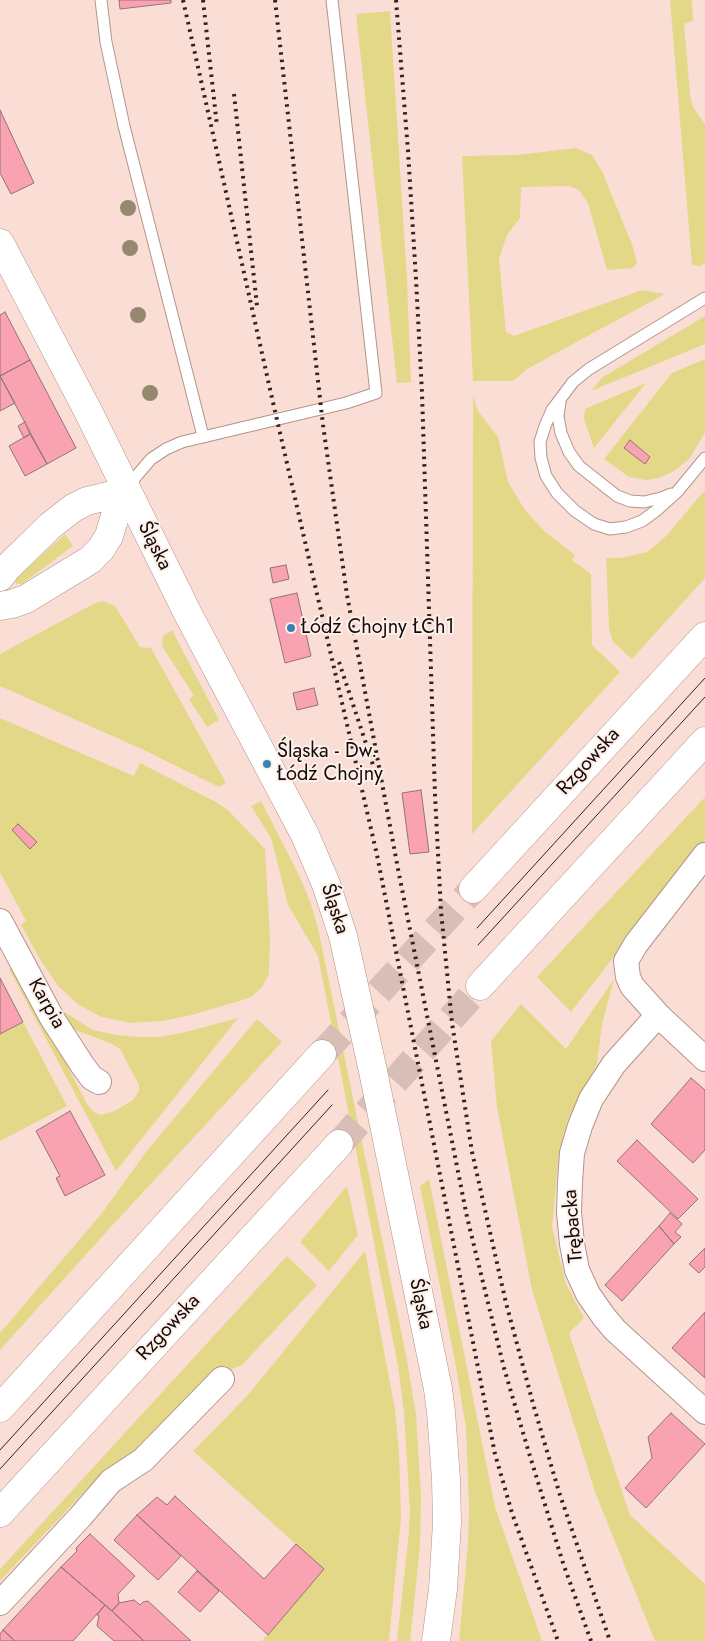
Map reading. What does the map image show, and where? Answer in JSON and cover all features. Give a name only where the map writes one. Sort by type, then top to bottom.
[{"type":"street","name":"Śląska","points":[[0,243],[89,413],[196,629],[305,835],[326,884],[343,936],[371,1062],[440,1404],[446,1479],[447,1523],[443,1589],[436,1641]]},
{"type":"street","points":[[0,577],[50,526],[73,508],[87,501],[116,494],[125,488]]},
{"type":"street","points":[[0,606],[12,604],[26,598],[62,578],[90,560],[102,549],[109,536],[125,488]]},
{"type":"street","name":"Rzgowska","points":[[473,889],[705,636]]},
{"type":"street","points":[[480,986],[705,741]]},
{"type":"street","points":[[705,855],[636,944],[626,961],[628,977],[632,986],[658,1015],[705,1058]]},
{"type":"street","name":"Karpia","points":[[0,921],[52,1018],[87,1072],[99,1082]]},
{"type":"street","name":"Trębacka","points":[[658,1015],[614,1064],[591,1099],[580,1126],[572,1153],[570,1182],[569,1212],[572,1244],[577,1270],[588,1294],[615,1330],[705,1412]]},
{"type":"street","points":[[0,1408],[322,1054]]},
{"type":"street","name":"Rzgowska","points":[[0,1513],[339,1144]]},
{"type":"street","points":[[0,1603],[81,1516],[110,1481],[142,1460],[222,1379]]},
{"type":"lane","points":[[101,0],[106,42],[124,126],[203,436]]},
{"type":"lane","points":[[125,488],[147,463],[166,449],[182,442],[338,405],[376,393],[332,0]]},
{"type":"lane","points":[[705,298],[589,368],[560,397],[545,426],[540,442],[541,458],[546,476],[557,493],[575,511],[594,524],[610,529],[626,527],[642,520],[657,510],[677,492],[705,458]]},
{"type":"lane","points":[[560,397],[558,416],[561,433],[569,452],[579,466],[617,496],[630,500],[644,502],[677,492]]},
{"type":"shaded area","points":[[670,0],[692,0],[693,21],[684,24],[690,94],[693,107],[705,124],[705,263],[700,266],[692,265]]},
{"type":"shaded area","points":[[390,11],[407,280],[411,382],[397,383],[356,14]]},
{"type":"shaded area","points":[[576,148],[592,155],[602,171],[633,247],[637,263],[633,268],[607,270],[588,203],[579,190],[569,186],[521,187],[520,218],[507,235],[499,259],[506,332],[514,336],[642,290],[665,294],[527,369],[513,381],[473,381],[462,156],[517,155]]},
{"type":"shaded area","points":[[705,316],[705,344],[591,391],[603,377]]},
{"type":"shaded area","points":[[705,359],[705,433],[689,459],[674,471],[659,478],[646,480],[629,477],[604,459],[672,373]]},
{"type":"shaded area","points":[[646,383],[594,448],[584,419],[585,409]]},
{"type":"shaded area","points":[[473,396],[478,411],[498,437],[508,482],[525,510],[544,531],[575,555],[572,560],[591,574],[592,645],[620,672],[472,834]]},
{"type":"shaded area","points":[[705,490],[705,578],[632,659],[613,642],[609,629],[606,558],[621,558],[647,552],[666,536]]},
{"type":"shaded area","points":[[65,534],[73,546],[22,584],[16,584],[16,578]]},
{"type":"shaded area","points":[[103,601],[115,606],[140,647],[151,648],[226,783],[219,787],[146,751],[0,686],[0,654],[97,602]]},
{"type":"shaded area","points":[[172,630],[219,720],[207,727],[189,699],[194,696],[162,646],[163,636]]},
{"type":"shaded area","points":[[0,718],[134,776],[140,763],[228,810],[265,849],[270,939],[269,974],[262,987],[251,997],[192,1015],[162,1021],[131,1023],[102,1017],[79,1005],[58,986],[21,925],[26,921],[0,872]]},
{"type":"shaded area","points":[[705,797],[705,843],[663,893],[571,1012],[537,977]]},
{"type":"shaded area","points":[[261,801],[299,875],[311,904],[318,928],[407,1360],[416,1414],[421,1496],[420,1546],[410,1641],[397,1641],[410,1510],[404,1412],[398,1366],[318,956],[288,905],[271,838],[251,806]]},
{"type":"shaded area","points":[[15,965],[87,1104],[94,1112],[101,1115],[115,1111],[133,1100],[139,1091],[139,1085],[120,1049],[110,1043],[75,1030],[66,1023],[49,996],[64,1012],[93,1030],[116,1035],[159,1037],[238,1018],[116,1171],[9,969]]},
{"type":"shaded area","points":[[614,979],[602,1024],[597,1064],[568,1119],[559,1152],[552,1227],[566,1284],[584,1318],[569,1333],[630,1515],[705,1584],[705,1641],[655,1641],[595,1492],[532,1290],[497,1107],[491,1041],[521,1004],[566,1049]]},
{"type":"shaded area","points":[[257,1019],[282,1042],[0,1350],[0,1333],[102,1213],[146,1152]]},
{"type":"shaded area","points":[[23,1022],[67,1106],[0,1141],[0,1034]]},
{"type":"shaded area","points":[[429,1179],[495,1507],[542,1641],[459,1641],[468,1544],[469,1507],[466,1428],[456,1367],[420,1186]]},
{"type":"shaded area","points":[[347,1186],[358,1235],[329,1271],[300,1242]]},
{"type":"shaded area","points":[[365,1251],[395,1409],[399,1452],[401,1518],[389,1641],[262,1641],[323,1569],[193,1451],[248,1395]]},
{"type":"shaded area","points":[[287,1256],[317,1285],[242,1365],[227,1371],[142,1446],[101,1474],[0,1581],[0,1569]]},
{"type":"building","points":[[119,0],[171,0],[171,3],[120,9]]},
{"type":"building","points":[[0,110],[34,183],[11,194],[0,173]]},
{"type":"building","points":[[5,312],[30,360],[0,376],[0,315]]},
{"type":"building","points":[[30,360],[76,448],[47,464],[0,376]]},
{"type":"building","points":[[0,376],[15,403],[0,411]]},
{"type":"building","points":[[25,422],[30,434],[24,438],[18,426]]},
{"type":"building","points":[[30,434],[47,464],[25,476],[9,446]]},
{"type":"building","points":[[630,440],[650,457],[645,464],[624,448]]},
{"type":"building","points":[[286,565],[289,579],[273,583],[270,568]]},
{"type":"building","name":"Łódź Chojny ŁCh1","points":[[297,593],[311,656],[285,663],[270,599]]},
{"type":"building","points":[[314,688],[318,705],[297,710],[293,693]]},
{"type":"building","points":[[421,790],[429,852],[410,854],[402,793]]},
{"type":"building","points":[[18,824],[37,842],[30,849],[12,830]]},
{"type":"building","points":[[0,978],[23,1022],[0,1034]]},
{"type":"building","points":[[691,1078],[705,1090],[705,1150],[693,1163],[651,1124]]},
{"type":"building","points":[[70,1111],[105,1175],[65,1196],[56,1178],[60,1176],[36,1131]]},
{"type":"building","points":[[637,1140],[698,1199],[678,1219],[617,1161]]},
{"type":"building","points":[[670,1213],[682,1224],[675,1232],[681,1237],[674,1244],[659,1226]]},
{"type":"building","points":[[659,1226],[674,1244],[622,1301],[605,1285]]},
{"type":"building","points":[[705,1248],[705,1267],[699,1273],[689,1264]]},
{"type":"building","points":[[705,1312],[705,1378],[672,1348]]},
{"type":"building","points":[[671,1413],[705,1444],[646,1508],[625,1488],[652,1458],[648,1437]]},
{"type":"building","points":[[175,1496],[264,1579],[296,1544],[324,1569],[268,1635],[137,1515],[157,1497],[167,1505]]},
{"type":"building","points":[[137,1515],[181,1556],[158,1580],[114,1540]]},
{"type":"building","points":[[90,1534],[135,1576],[118,1594],[119,1603],[112,1611],[61,1567]]},
{"type":"building","points":[[61,1567],[105,1605],[73,1641],[15,1641],[3,1630]]},
{"type":"building","points":[[197,1571],[219,1591],[200,1612],[178,1592]]},
{"type":"building","points":[[134,1600],[140,1605],[148,1601],[191,1641],[144,1641],[112,1611],[119,1603]]},
{"type":"building","points":[[105,1605],[144,1641],[114,1641],[97,1626],[99,1616],[97,1615]]},
{"type":"building","points":[[3,1630],[15,1641],[0,1641],[0,1634]]},
{"type":"tunnel","points":[[322,1054],[473,889]]},
{"type":"tunnel","points":[[339,1144],[480,986]]},
{"type":"tram line","points":[[477,928],[705,678]]},
{"type":"tram line","points":[[478,945],[705,697]]},
{"type":"tram line","points":[[0,1450],[328,1090]]},
{"type":"tram line","points":[[0,1469],[332,1105]]},
{"type":"railway","points":[[183,0],[377,855],[495,1454],[512,1513],[558,1641]]},
{"type":"railway","points":[[203,0],[217,126]]},
{"type":"railway","points":[[275,0],[323,425],[347,595],[398,869],[467,1217],[504,1368],[563,1563],[591,1641]]},
{"type":"railway","points":[[396,0],[408,151],[422,393],[435,795],[441,911],[452,1023],[472,1152],[506,1303],[559,1492],[610,1641]]},
{"type":"railway","points":[[234,94],[257,306]]},
{"type":"railway","points":[[339,662],[373,765]]},
{"type":"place","name":"Łódź Chojny ŁCh1","points":[[291,628]]},
{"type":"place","name":"Śląska - Dw. Łódź Chojny","points":[[267,764]]}]
